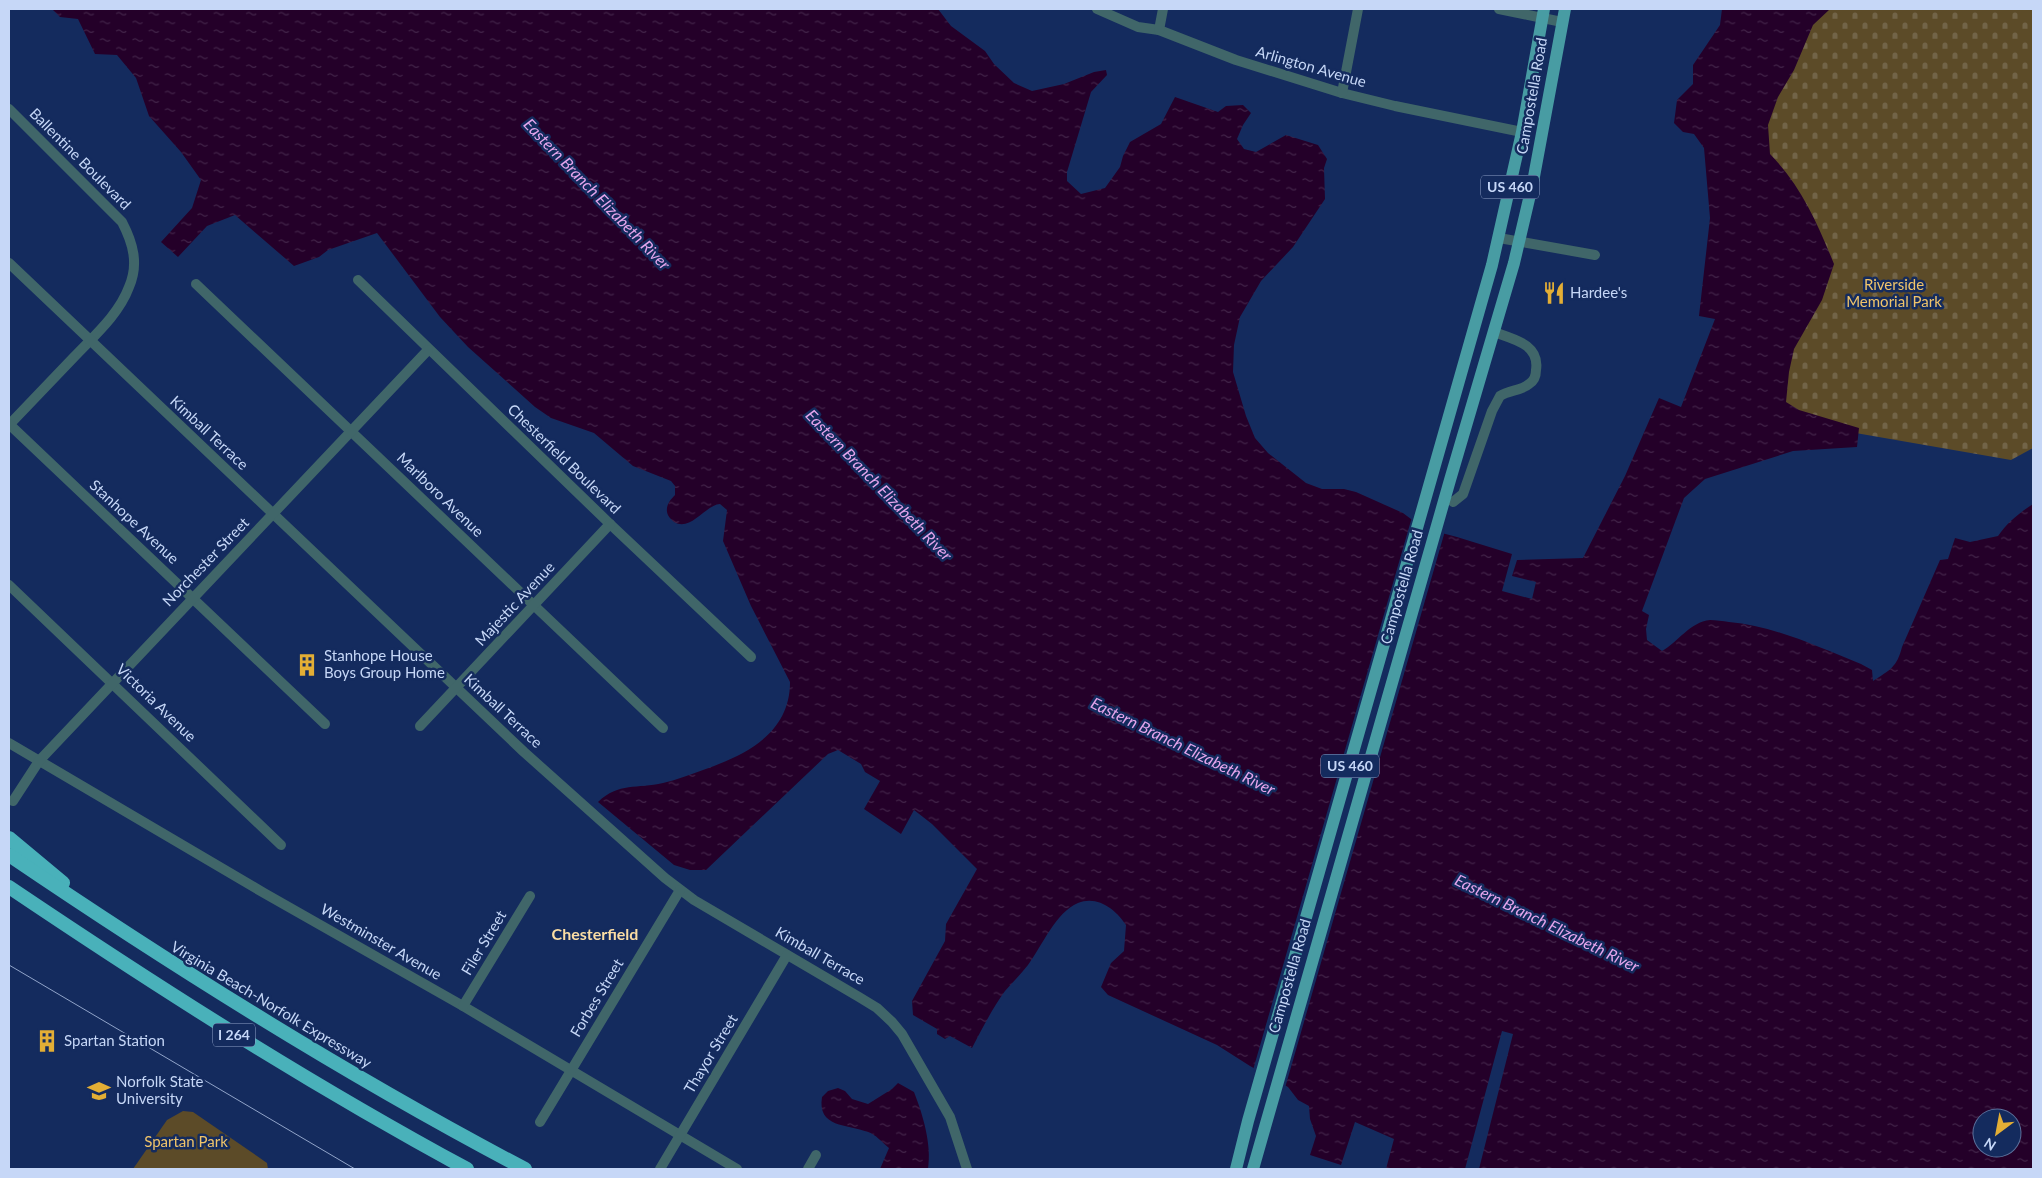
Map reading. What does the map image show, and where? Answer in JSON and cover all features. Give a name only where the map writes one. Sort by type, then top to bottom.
[{"type":"highway","points":[[9,838],[63,883],[90,910]]},
{"type":"highway","name":"Virginia Beach-Norfolk Expressway","points":[[9,855],[176,966],[309,1049],[525,1169]]},
{"type":"highway","name":"I 264","points":[[9,887],[170,994],[270,1057],[467,1169]]},
{"type":"highway","points":[[9,898],[73,930]]},
{"type":"main road","name":"Campostella Road","points":[[1236,1169],[1248,1121],[1431,483],[1499,238],[1522,132],[1543,13]]},
{"type":"main road","name":"Campostella Road","points":[[1253,1169],[1519,241],[1537,162],[1563,15]]},
{"type":"street","name":"Arlington Avenue","points":[[1098,9],[1138,27],[1159,30],[1236,60],[1342,92],[1396,106],[1522,132]]},
{"type":"street","points":[[1159,30],[1163,9]]},
{"type":"street","points":[[1342,92],[1358,9]]},
{"type":"street","points":[[1498,9],[1563,15]]},
{"type":"street","name":"Ballentine Boulevard","points":[[9,108],[122,222],[131,238],[135,259],[130,286],[121,305],[9,424]]},
{"type":"street","points":[[1499,238],[1595,255]]},
{"type":"street","name":"Kimball Terrace","points":[[9,263],[524,752],[680,890],[860,997],[877,1008],[892,1022],[902,1034],[950,1117],[967,1169]]},
{"type":"street","name":"Chesterfield Boulevard","points":[[358,280],[428,350],[751,657]]},
{"type":"street","name":"Marlboro Avenue","points":[[196,284],[663,728]]},
{"type":"street","points":[[1453,502],[1463,494],[1492,411],[1500,396],[1528,385],[1536,374],[1536,359],[1532,350],[1517,340],[1494,332]]},
{"type":"street","name":"Norchester Street","points":[[13,801],[39,760],[428,350]]},
{"type":"street","name":"Stanhope Avenue","points":[[9,424],[325,724]]},
{"type":"street","name":"Majestic Avenue","points":[[420,726],[610,524]]},
{"type":"street","name":"Victoria Avenue","points":[[9,584],[281,846]]},
{"type":"street","name":"Westminster Avenue","points":[[9,743],[264,893],[463,1006],[734,1169]]},
{"type":"street","name":"Forbes Street","points":[[540,1122],[680,890]]},
{"type":"street","name":"Filer Street","points":[[463,1006],[530,896]]},
{"type":"street","name":"Thayor Street","points":[[660,1169],[787,955]]},
{"type":"street","points":[[808,1169],[816,1155]]},
{"type":"green space","name":"Riverside Memorial Park","points":[[1816,9],[2033,9],[2033,448],[2011,460],[1729,411],[1760,132]]},
{"type":"green space","name":"Spartan Park","points":[[183,1111],[193,1112],[267,1163],[268,1169],[133,1169],[167,1120]]},
{"type":"water","name":"Eastern Branch Elizabeth River","points":[[52,9],[938,9],[951,26],[985,51],[994,64],[1014,83],[1032,91],[1064,84],[1094,72],[1106,70],[1107,75],[1091,92],[1067,172],[1067,181],[1081,194],[1105,188],[1120,167],[1130,142],[1161,124],[1175,97],[1218,112],[1226,106],[1243,105],[1251,113],[1237,139],[1244,149],[1256,152],[1286,135],[1318,145],[1327,159],[1324,168],[1325,199],[1293,247],[1261,281],[1240,317],[1234,345],[1233,372],[1246,416],[1255,438],[1268,453],[1306,483],[1322,489],[1344,489],[1356,492],[1403,513],[1423,528],[1512,554],[1502,591],[1532,599],[1536,582],[1512,576],[1517,560],[1583,558],[1625,476],[1659,398],[1681,407],[1715,319],[1699,316],[1710,218],[1704,148],[1694,134],[1683,132],[1674,123],[1677,100],[1693,84],[1693,65],[1720,25],[1722,9],[1830,9],[1813,25],[1794,70],[1778,97],[1768,125],[1770,154],[1791,179],[1807,205],[1834,264],[1822,300],[1794,349],[1789,372],[1786,402],[1799,410],[1859,428],[1857,447],[1793,451],[1705,479],[1684,498],[1642,611],[1649,615],[1646,629],[1647,640],[1662,651],[1696,624],[1715,620],[1746,624],[1796,638],[1861,664],[1872,670],[1873,681],[1888,671],[1898,659],[1940,560],[1948,559],[1955,538],[1970,542],[1998,536],[2014,518],[2033,504],[2033,1169],[1479,1169],[1513,1034],[1502,1031],[1465,1169],[1386,1169],[1394,1139],[1355,1122],[1341,1165],[1310,1155],[1316,1136],[1310,1119],[1309,1106],[1298,1100],[1288,1087],[1217,1045],[1108,995],[1101,987],[1111,963],[1124,951],[1126,925],[1112,909],[1093,901],[1085,901],[1070,907],[1056,922],[1028,965],[1000,998],[972,1048],[950,1036],[945,1039],[937,1034],[937,1029],[913,1015],[912,1001],[945,941],[946,924],[977,869],[932,824],[914,810],[901,834],[864,809],[880,781],[865,772],[861,764],[838,750],[828,754],[706,870],[690,870],[674,865],[598,802],[613,791],[668,782],[734,757],[762,740],[774,729],[782,716],[788,700],[790,682],[751,606],[723,541],[727,510],[720,504],[714,505],[686,524],[674,522],[667,512],[667,507],[675,495],[675,486],[671,481],[633,466],[594,433],[551,418],[535,407],[468,347],[440,317],[377,233],[328,250],[319,257],[294,266],[235,215],[207,226],[178,257],[161,242],[192,208],[201,180],[181,152],[149,116],[136,78],[117,55],[95,54],[78,19],[60,17]]},
{"type":"water","points":[[898,1083],[914,1092],[928,1140],[928,1169],[880,1169],[889,1148],[871,1133],[835,1123],[824,1114],[822,1097],[828,1091],[838,1088],[845,1091],[852,1099],[868,1104]]},
{"type":"pier","points":[[1412,517],[1424,526],[1445,531],[1285,1088],[1253,1070]]},
{"type":"tram line","points":[[9,965],[355,1169]]},
{"type":"place","name":"Hardee's","points":[[1554,293]]},
{"type":"place","name":"Stanhope House Boys Group Home","points":[[307,665]]},
{"type":"place","name":"Spartan Station","points":[[47,1041]]},
{"type":"place","name":"Norfolk State University","points":[[99,1091]]},
{"type":"district","name":"Chesterfield","points":[[595,934]]}]
